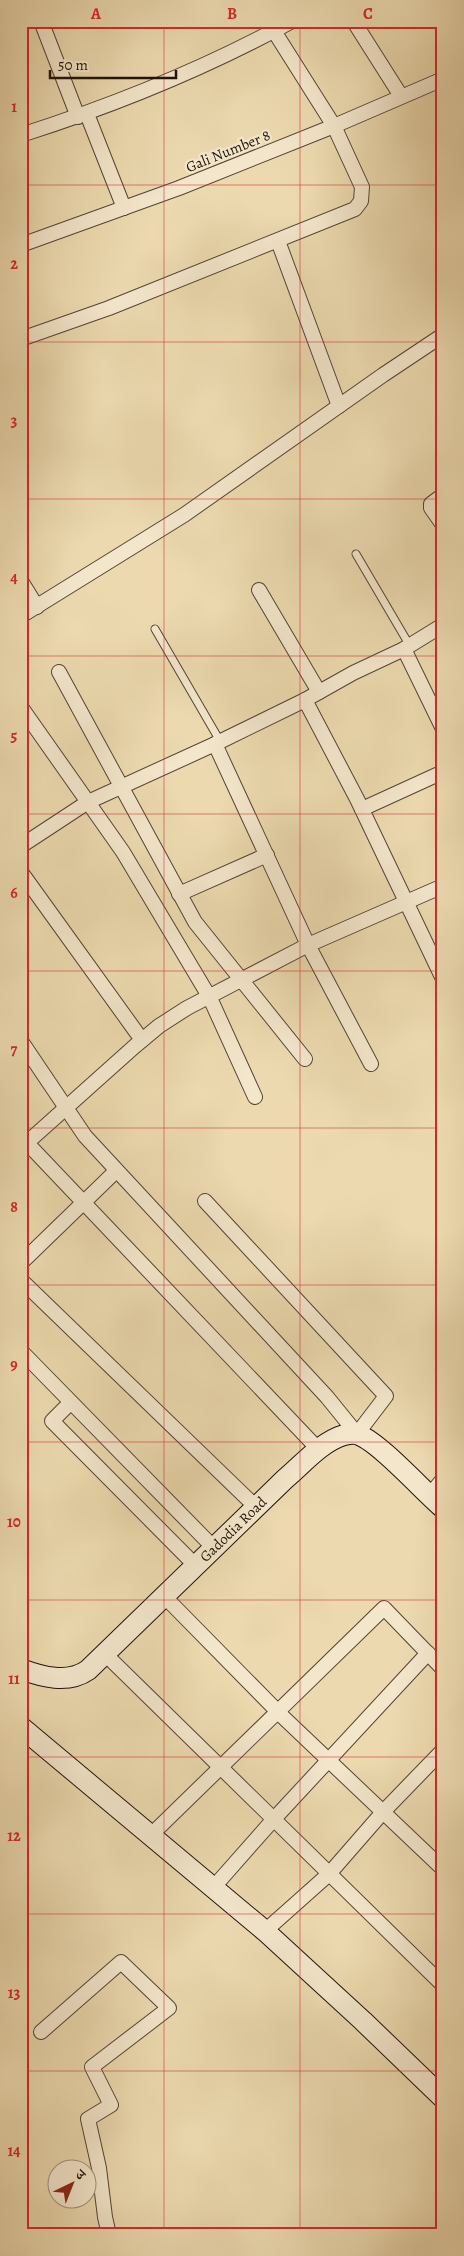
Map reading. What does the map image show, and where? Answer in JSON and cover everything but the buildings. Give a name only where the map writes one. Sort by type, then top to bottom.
[{"type":"street","points":[[41,21],[124,208]]},
{"type":"street","points":[[21,135],[141,93],[292,21]]},
{"type":"street","points":[[356,25],[401,96]]},
{"type":"street","points":[[21,338],[109,308],[350,212],[361,201],[362,187],[334,126],[274,31]]},
{"type":"street","name":"Gali Number 8","points":[[21,245],[179,188],[334,126],[443,79]]},
{"type":"street","points":[[278,241],[339,406]]},
{"type":"street","points":[[21,616],[184,515],[443,335]]},
{"type":"street","points":[[443,495],[431,504],[431,508],[443,525]]},
{"type":"street","points":[[21,581],[37,607]]},
{"type":"street","points":[[259,590],[319,692]]},
{"type":"street","points":[[21,846],[88,802],[218,743],[305,700],[353,673],[407,647],[443,625]]},
{"type":"street","points":[[407,647],[443,730]]},
{"type":"street","points":[[59,672],[123,786],[195,922],[305,1059]]},
{"type":"street","points":[[305,700],[362,809],[443,979]]},
{"type":"street","points":[[21,707],[123,852],[210,998],[255,1097]]},
{"type":"street","points":[[218,743],[308,945],[371,1064]]},
{"type":"street","points":[[362,809],[443,772]]},
{"type":"street","points":[[179,894],[267,855]]},
{"type":"street","points":[[21,872],[142,1040]]},
{"type":"street","points":[[319,1450],[83,1202],[24,1145],[142,1040],[186,1008],[210,998],[308,945],[443,886]]},
{"type":"street","points":[[21,1041],[65,1108],[116,1171],[327,1397],[357,1434],[373,1443],[436,1502],[443,1479]]},
{"type":"street","points":[[21,1263],[116,1171]]},
{"type":"street","points":[[205,1201],[386,1396],[357,1434]]},
{"type":"street","points":[[21,1280],[256,1507]]},
{"type":"street","points":[[21,1351],[213,1547]]},
{"type":"street","points":[[70,1403],[52,1421],[195,1565]]},
{"type":"street","name":"Gadodia Road","points":[[21,1669],[53,1678],[76,1677],[88,1670],[213,1547],[319,1450],[338,1438],[357,1434]]},
{"type":"street","points":[[164,1596],[329,1761],[443,1869]]},
{"type":"street","points":[[151,1835],[277,1710],[384,1608],[443,1668]]},
{"type":"street","points":[[104,1653],[443,1986]]},
{"type":"street","points":[[213,1888],[273,1820],[428,1653]]},
{"type":"street","points":[[21,1727],[265,1931],[443,2098]]},
{"type":"street","points":[[265,1931],[329,1874],[383,1812],[443,1750]]},
{"type":"street","points":[[41,2032],[121,1962],[169,2008],[92,2067],[111,2105],[88,2119],[99,2168],[109,2235]]},
{"type":"lane","points":[[356,554],[407,647]]},
{"type":"lane","points":[[155,629],[218,743]]}]
